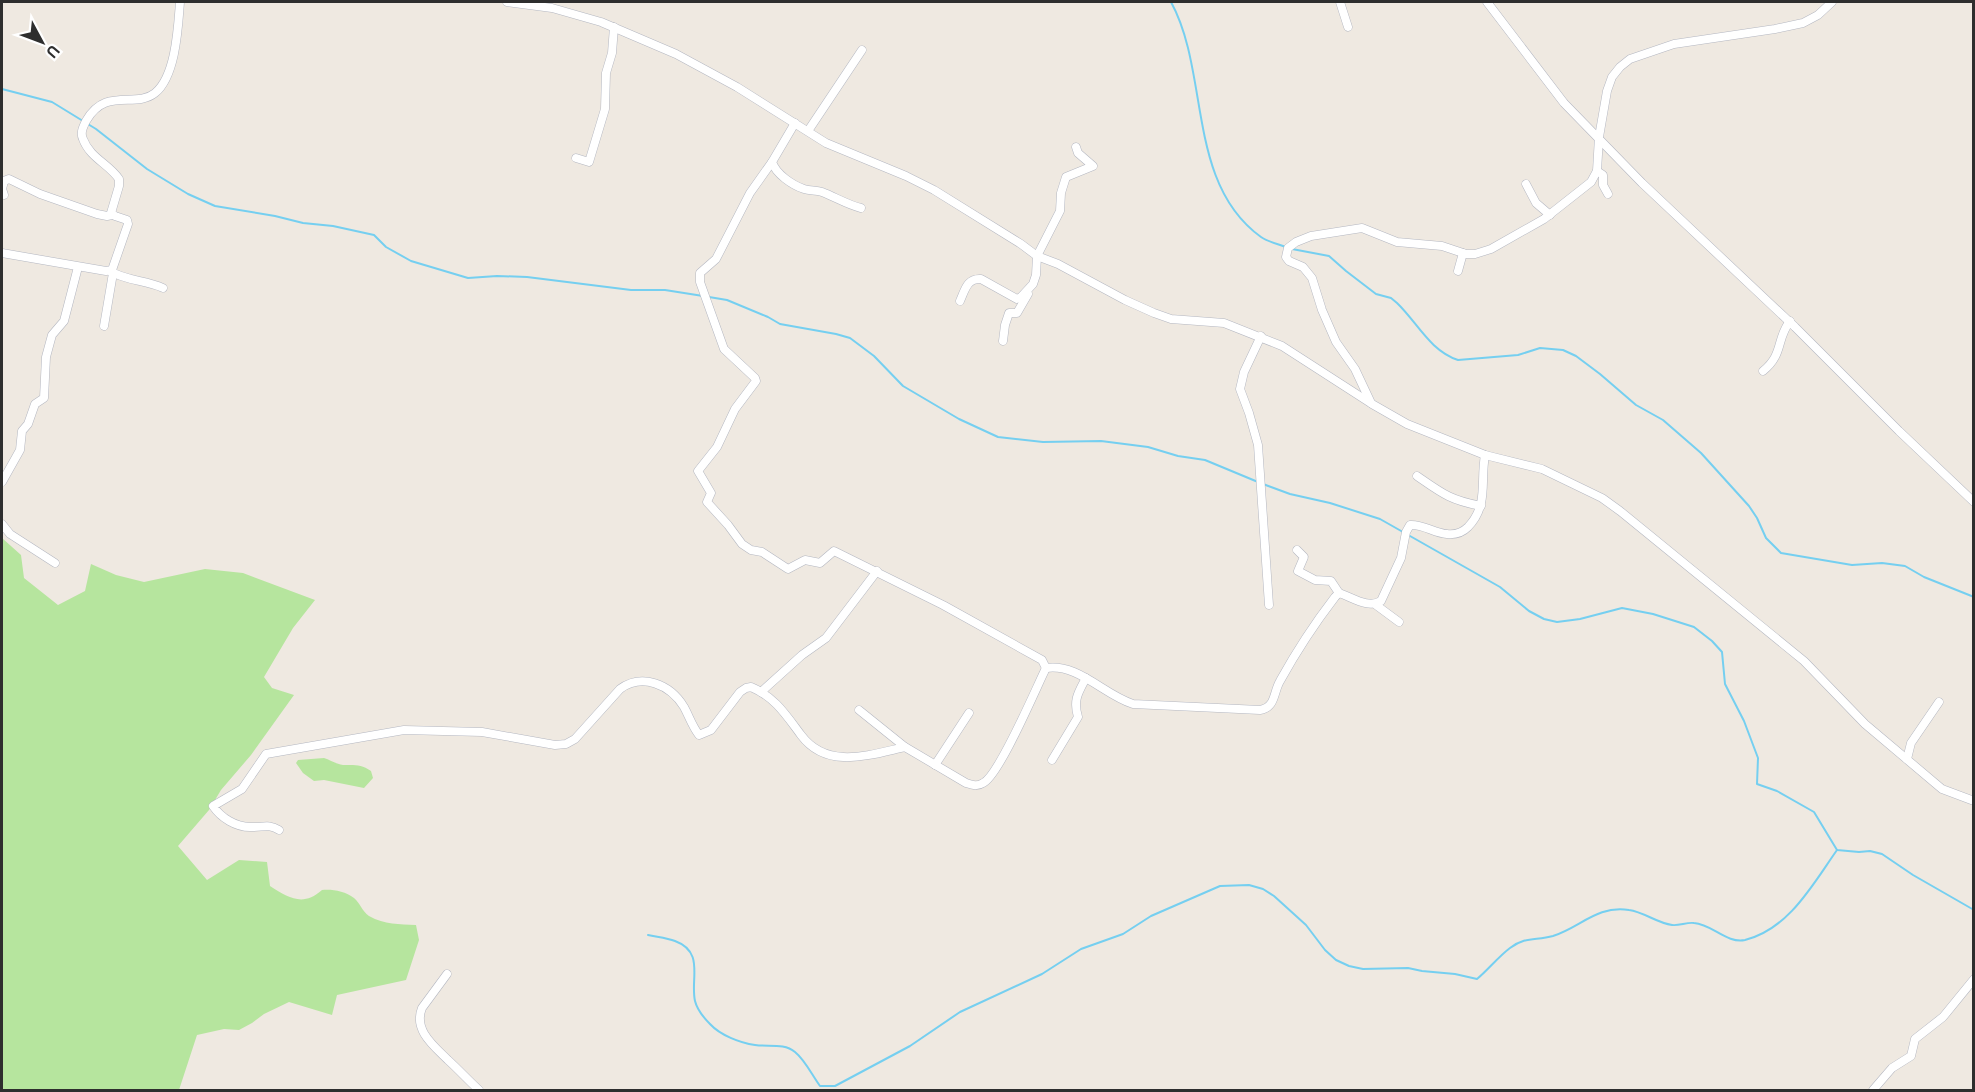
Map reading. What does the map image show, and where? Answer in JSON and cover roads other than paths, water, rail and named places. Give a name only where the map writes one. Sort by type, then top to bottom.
[{"type":"street","points":[[112,215],[111,210],[119,180],[101,164],[83,141],[82,129],[87,119],[108,101],[140,98],[154,94],[169,72],[180,2]]},
{"type":"street","points":[[512,2],[552,8],[614,27],[676,54],[737,87],[826,143],[934,190],[1037,256],[1058,264],[1125,300],[1171,319],[1224,323],[1261,336],[1282,346],[1372,405],[1407,424],[1485,455],[1542,469],[1585,488],[1620,511],[1804,661],[1865,724],[1942,789],[1974,801]]},
{"type":"street","points":[[1340,2],[1348,27]]},
{"type":"street","points":[[1487,2],[1564,104],[1642,183],[1790,321],[1899,431],[1974,502]]},
{"type":"street","points":[[1372,405],[1355,369],[1336,342],[1322,310],[1312,278],[1303,267],[1289,261],[1286,257],[1288,248],[1311,236],[1362,228],[1397,242],[1442,246],[1463,253],[1475,254],[1491,249],[1550,215],[1591,182],[1597,171],[1599,137],[1607,91],[1612,77],[1630,59],[1674,44],[1775,30],[1803,23],[1818,15],[1833,2]]},
{"type":"street","points":[[576,158],[589,162],[605,109],[606,73],[612,53],[614,27]]},
{"type":"street","points":[[808,131],[862,50]]},
{"type":"street","points":[[795,123],[750,193],[716,259],[700,273],[700,282],[724,349],[756,381],[735,409],[717,447],[698,471],[711,491],[707,502],[742,544],[751,550],[762,552],[788,569],[805,560],[820,563],[834,551],[1042,660],[1046,668]]},
{"type":"street","points":[[1003,341],[1009,313],[1018,312],[1033,284],[1037,256],[1060,211],[1066,177],[1093,166],[1078,153],[1076,147]]},
{"type":"street","points":[[772,162],[775,169],[795,185],[805,190],[817,190],[861,208]]},
{"type":"street","points":[[1597,171],[1603,175],[1603,185],[1608,194]]},
{"type":"street","points":[[4,195],[2,184],[9,179],[40,194],[97,214],[112,215],[127,220],[128,224],[112,272],[104,326]]},
{"type":"street","points":[[1526,184],[1536,202],[1550,215]]},
{"type":"street","points":[[1458,271],[1463,253]]},
{"type":"street","points":[[2,254],[112,272],[123,277],[147,281],[163,288]]},
{"type":"street","points":[[2,482],[20,450],[22,431],[28,424],[35,404],[44,398],[43,373],[46,357],[52,335],[64,321],[78,267]]},
{"type":"street","points":[[960,301],[968,284],[976,278],[1017,298],[1021,297],[1033,284]]},
{"type":"street","points":[[1763,371],[1774,362],[1785,328],[1790,321]]},
{"type":"street","points":[[1261,336],[1244,372],[1240,389],[1258,445],[1269,605]]},
{"type":"street","points":[[1376,605],[1385,596],[1401,558],[1406,532],[1410,525],[1419,525],[1446,534],[1458,534],[1474,520],[1481,506],[1485,455]]},
{"type":"street","points":[[1417,476],[1447,497],[1481,506]]},
{"type":"street","points":[[2,524],[10,534],[55,562]]},
{"type":"street","points":[[1297,550],[1304,557],[1298,571],[1315,580],[1331,581],[1339,593],[1370,605],[1376,605],[1399,622]]},
{"type":"street","points":[[760,692],[802,655],[815,648],[826,638],[877,572]]},
{"type":"street","points":[[1046,668],[1057,667],[1086,678],[1133,704],[1267,709],[1274,701],[1280,681],[1304,641],[1339,593]]},
{"type":"street","points":[[859,710],[905,747],[975,786],[990,778],[1046,668]]},
{"type":"street","points":[[1052,760],[1078,717],[1074,706],[1075,700],[1086,678]]},
{"type":"street","points":[[279,830],[272,825],[248,828],[224,819],[213,806],[242,789],[261,758],[270,752],[276,753],[404,730],[483,732],[542,744],[566,744],[575,739],[620,689],[638,680],[655,683],[673,693],[685,708],[686,715],[699,735],[711,730],[746,688],[751,687],[788,715],[807,741],[831,755],[851,758],[905,747]]},
{"type":"street","points":[[1907,759],[1911,743],[1939,702]]},
{"type":"street","points":[[935,765],[969,713]]},
{"type":"street","points":[[447,974],[422,1008],[421,1026],[428,1042],[479,1090]]},
{"type":"street","points":[[1873,1090],[1892,1068],[1911,1056],[1915,1039],[1943,1017],[1974,979]]},
{"type":"waterway","points":[[1171,2],[1183,30],[1191,61],[1202,126],[1210,158],[1221,187],[1237,214],[1261,237],[1286,247]]},
{"type":"waterway","points":[[2,89],[52,102],[96,129],[147,169],[188,194],[215,206],[374,235],[386,247],[411,261],[468,278],[527,277],[631,290],[665,290],[703,296]]},
{"type":"waterway","points":[[1292,249],[1329,256],[1376,294],[1391,298],[1439,350],[1458,360],[1518,355],[1540,348],[1563,350],[1576,356],[1636,405],[1663,420],[1701,453],[1749,506],[1766,538],[1781,553],[1852,565],[1882,563],[1905,566],[1924,577],[1974,597]]},
{"type":"waterway","points":[[709,297],[727,300],[780,324],[850,338],[874,356],[903,386],[959,419],[998,437],[1043,442],[1101,441],[1148,447],[1178,456],[1205,460],[1258,482]]},
{"type":"waterway","points":[[1263,484],[1290,494],[1330,503],[1380,519],[1500,587],[1529,611],[1544,619],[1557,622],[1580,619],[1622,608],[1653,614],[1694,627],[1722,652],[1725,684],[1744,721],[1758,758],[1757,784],[1777,791],[1814,812],[1837,850],[1870,851],[1882,854],[1913,875],[1974,910]]},
{"type":"waterway","points":[[648,935],[675,941],[690,952],[694,967],[695,1001],[701,1013],[714,1028],[743,1042],[791,1049],[802,1059],[820,1086],[835,1086],[910,1046],[960,1012],[1042,974],[1081,949],[1123,934],[1151,916],[1220,886],[1249,885],[1263,889],[1306,925],[1325,950],[1336,960],[1349,966],[1363,969],[1408,968],[1477,979],[1516,944],[1553,936],[1598,914],[1618,909],[1635,911],[1672,925],[1701,924],[1726,937],[1745,940],[1761,934],[1787,916],[1809,891],[1837,850]]}]
